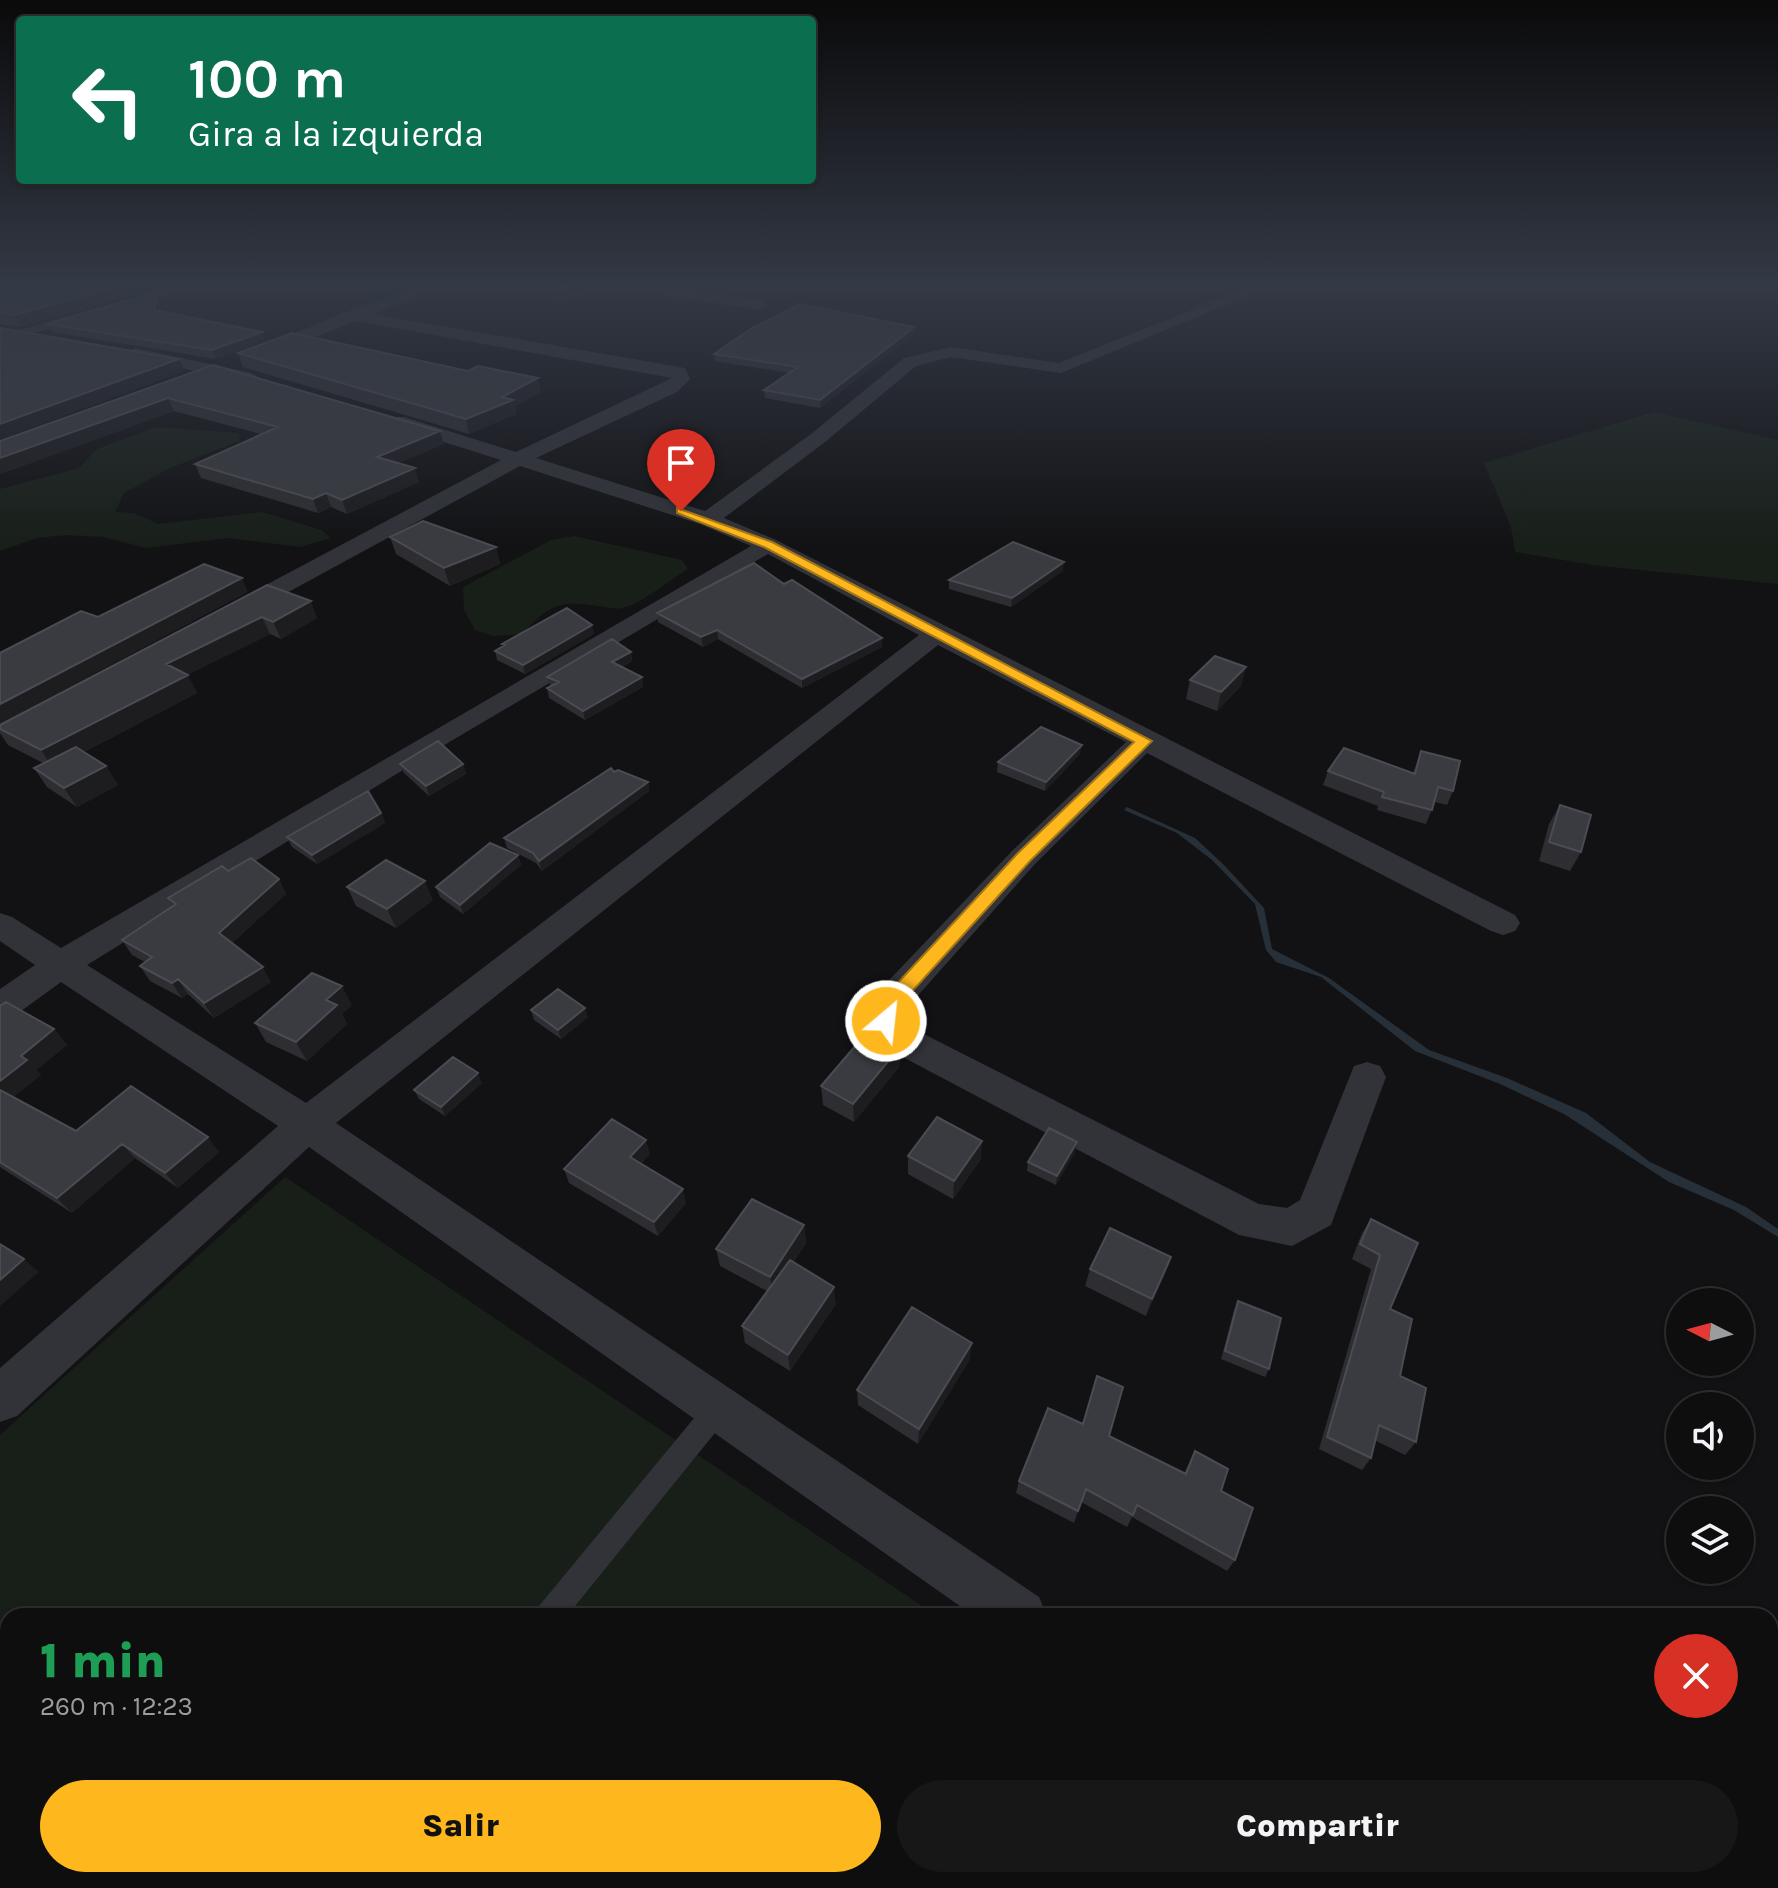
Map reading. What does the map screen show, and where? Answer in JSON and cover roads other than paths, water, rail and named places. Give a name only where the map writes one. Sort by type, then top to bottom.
[{"type":"street","points":[[174,384],[209,371]]},
{"type":"street","points":[[228,371],[278,386]]},
{"type":"street","points":[[225,617],[520,458],[671,388],[681,379],[679,372],[674,371]]},
{"type":"street","points":[[708,519],[818,438],[899,371]]},
{"type":"street","points":[[369,413],[708,519],[768,545],[1503,923]]},
{"type":"street","points":[[0,1007],[60,965],[414,751],[768,545]]},
{"type":"street","points":[[0,1399],[307,1124],[936,634]]},
{"type":"street","points":[[1144,741],[1024,857],[887,1006],[886,1021],[895,1036],[1254,1222],[1292,1227],[1316,1212],[1367,1077]]},
{"type":"street","points":[[0,925],[307,1124],[1008,1608]]},
{"type":"lane","points":[[556,1608],[718,1409]]}]
